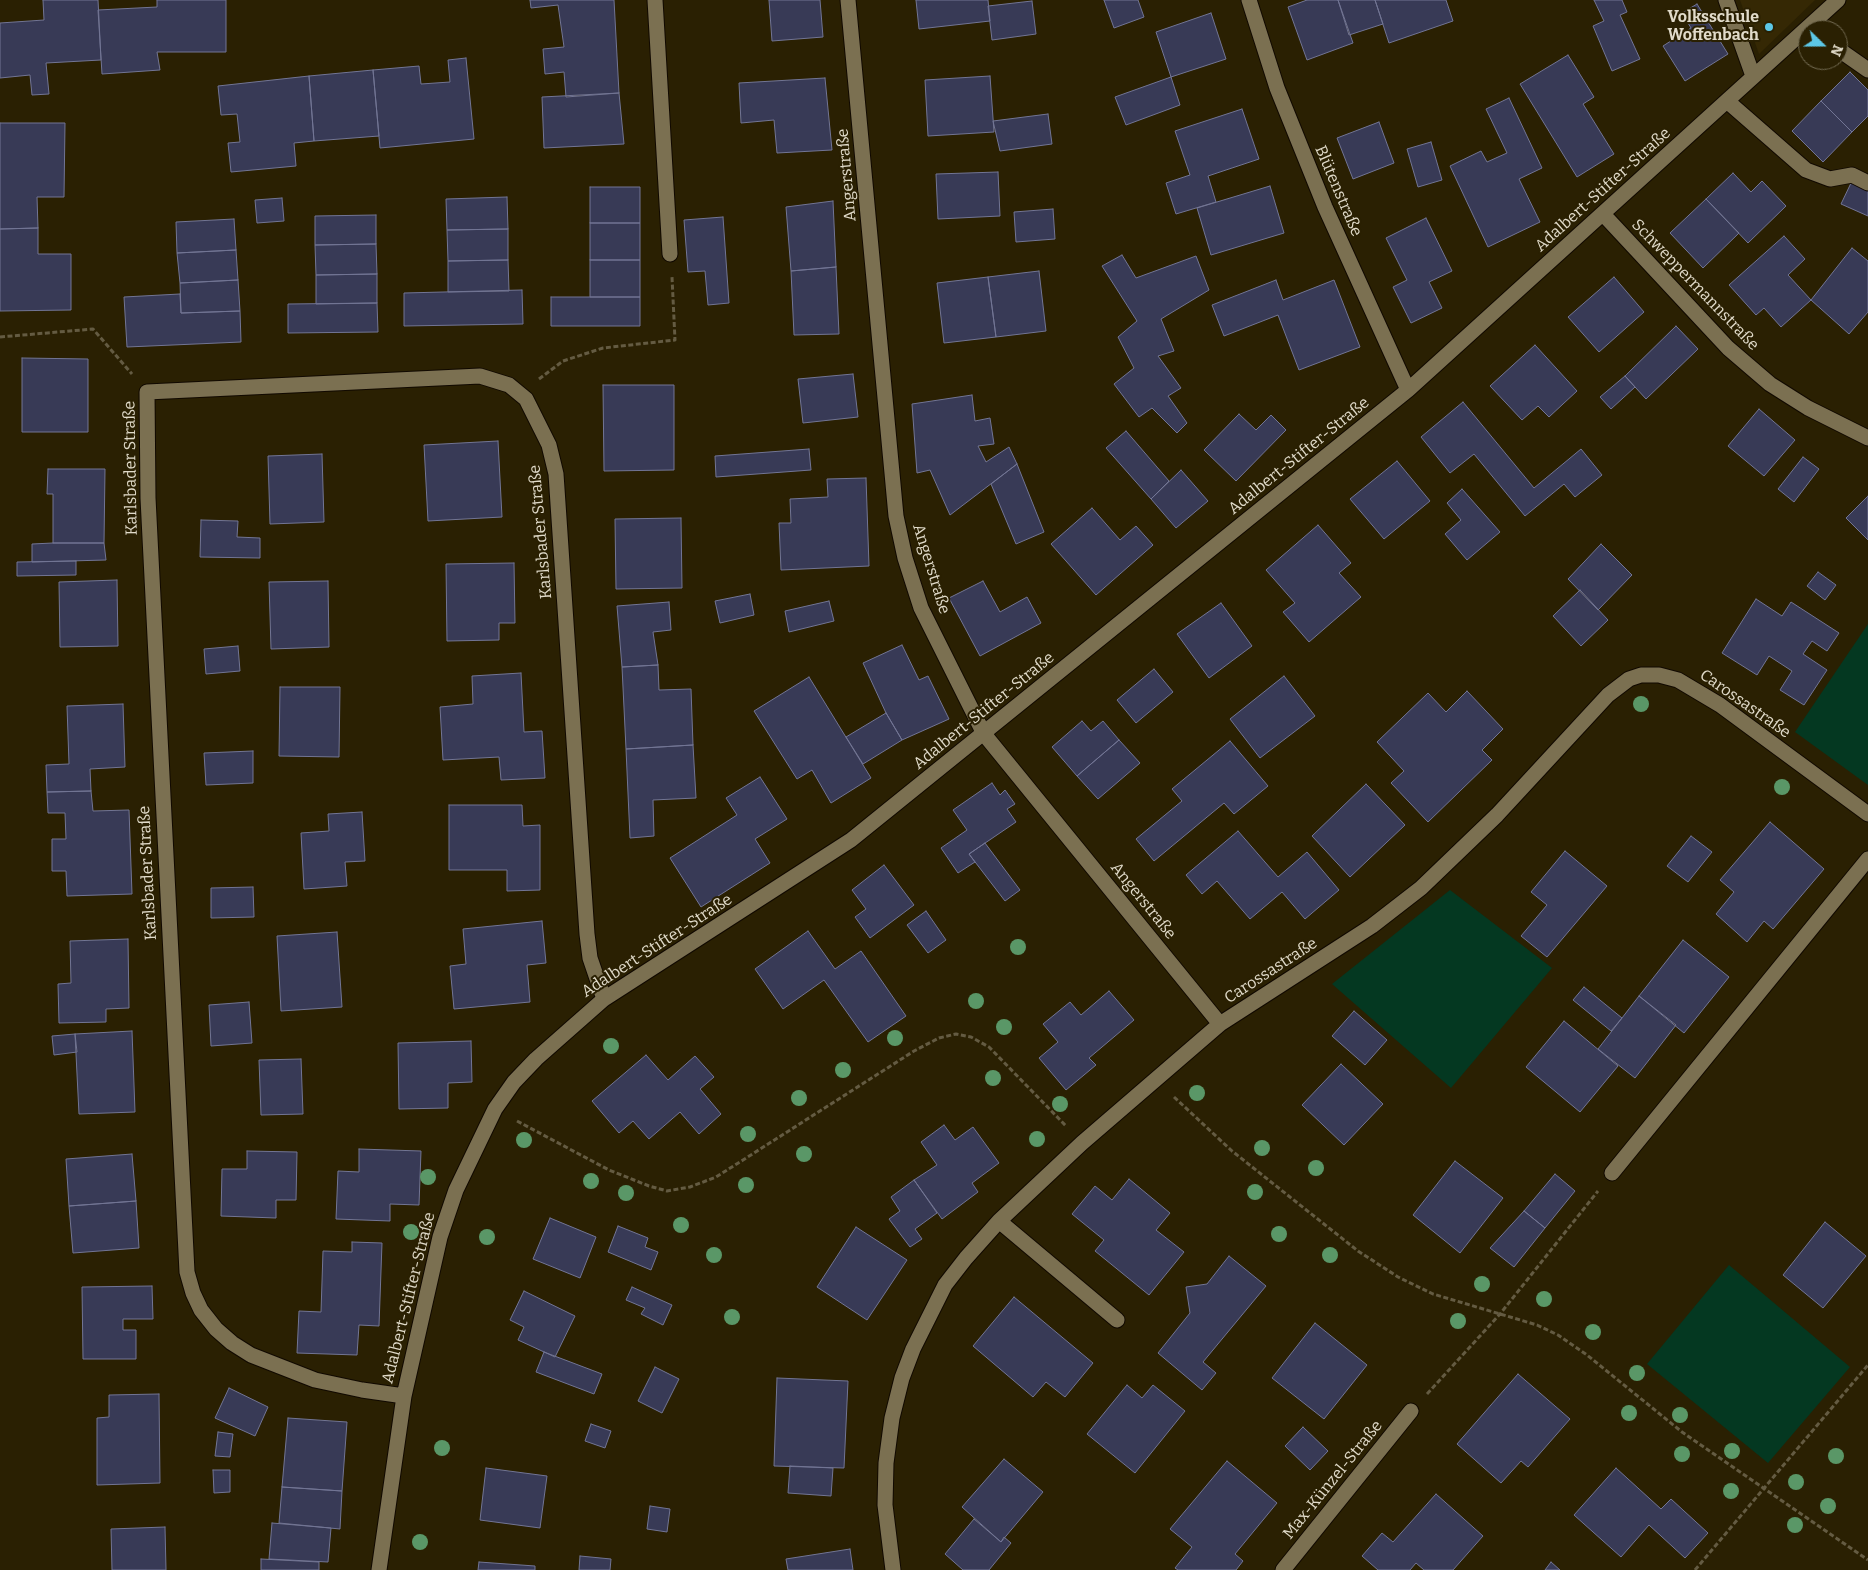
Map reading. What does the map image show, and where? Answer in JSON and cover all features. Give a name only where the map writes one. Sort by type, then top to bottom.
[{"type":"street","points":[[655,0],[670,254]]},
{"type":"street","name":"Angerstraße","points":[[848,0],[896,516],[905,558],[922,608],[984,734],[1220,1024]]},
{"type":"street","name":"Blütenstraße","points":[[1249,0],[1277,88],[1325,207],[1408,390]]},
{"type":"street","points":[[1726,0],[1753,76]]},
{"type":"street","name":"Adalbert-Stifter-Straße","points":[[1819,20],[1838,0]]},
{"type":"street","name":"Adalbert-Stifter-Straße","points":[[379,1570],[404,1396],[440,1238],[456,1190],[495,1109],[514,1082],[536,1059],[604,999],[851,840],[1408,390],[1753,76],[1798,39]]},
{"type":"street","points":[[1848,56],[1868,70]]},
{"type":"street","points":[[1727,101],[1806,170],[1830,179],[1852,175],[1868,183]]},
{"type":"street","name":"Schweppermannstraße","points":[[1603,214],[1728,348],[1770,384],[1808,408],[1868,438]]},
{"type":"street","name":"Karlsbader Straße","points":[[404,1396],[362,1390],[315,1380],[251,1355],[232,1343],[216,1329],[201,1310],[187,1272],[148,498],[147,392],[480,376],[509,385],[526,399],[549,445],[556,474],[587,934],[590,958],[604,999]]},
{"type":"street","name":"Carossastraße","points":[[893,1570],[885,1504],[886,1463],[892,1418],[902,1378],[928,1317],[945,1285],[966,1258],[1000,1221],[1082,1143],[1220,1024],[1372,926],[1421,888],[1497,815],[1608,695],[1629,679],[1641,675],[1659,675],[1694,687],[1868,814]]},
{"type":"street","points":[[1612,1173],[1868,859]]},
{"type":"street","points":[[1000,1221],[1117,1320]]},
{"type":"street","name":"Max-Künzel-Straße","points":[[1283,1570],[1411,1412]]},
{"type":"path","points":[[526,399],[541,376],[563,360],[603,348],[676,340],[670,254]]},
{"type":"path","points":[[0,336],[93,329],[147,392]]},
{"type":"path","points":[[495,1109],[609,1170],[649,1186],[668,1191],[690,1187],[716,1176],[914,1051],[939,1038],[956,1034],[970,1036],[989,1048],[1082,1143]]},
{"type":"path","points":[[1155,1080],[1232,1151],[1358,1251],[1398,1277],[1433,1294],[1500,1314],[1558,1335],[1587,1355],[1682,1432],[1868,1560]]},
{"type":"path","points":[[1411,1412],[1500,1314],[1612,1173]]},
{"type":"path","points":[[1695,1570],[1868,1365]]},
{"type":"shaded area","name":"Volksschule Woffenbach","points":[[1740,0],[1815,0],[1759,54]]},
{"type":"green space","points":[[1868,624],[1868,785],[1795,732]]},
{"type":"green space","points":[[1450,890],[1552,968],[1451,1088],[1332,984]]},
{"type":"green space","points":[[1729,1265],[1850,1367],[1768,1463],[1647,1364]]},
{"type":"building","points":[[43,0],[98,0],[101,60],[46,63],[49,94],[32,95],[30,75],[0,78],[0,23],[44,20]]},
{"type":"building","points":[[157,0],[226,0],[226,52],[157,52],[160,70],[102,74],[98,10],[157,7]]},
{"type":"building","points":[[530,0],[614,0],[619,93],[566,97],[564,72],[545,74],[543,49],[564,47],[558,5],[531,8]]},
{"type":"building","points":[[769,0],[820,0],[823,37],[772,41]]},
{"type":"building","points":[[916,0],[988,0],[990,21],[919,29]]},
{"type":"building","points":[[1104,0],[1138,0],[1144,17],[1114,28]]},
{"type":"building","points":[[1307,0],[1338,0],[1353,43],[1307,60],[1288,7]]},
{"type":"building","points":[[1338,0],[1375,0],[1383,24],[1349,35]]},
{"type":"building","points":[[1375,0],[1446,0],[1453,21],[1389,43]]},
{"type":"building","points":[[1594,0],[1622,0],[1627,12],[1620,15],[1640,59],[1612,71],[1593,26],[1604,21]]},
{"type":"building","points":[[1032,1],[1036,34],[992,40],[988,6]]},
{"type":"building","points":[[1697,4],[1728,54],[1685,81],[1663,46],[1691,28],[1682,13]]},
{"type":"building","points":[[1211,13],[1226,59],[1171,77],[1156,32]]},
{"type":"building","points":[[1568,55],[1594,97],[1583,104],[1614,154],[1577,177],[1520,84]]},
{"type":"building","points":[[466,58],[474,139],[380,148],[373,70],[419,66],[421,84],[450,82],[448,60]]},
{"type":"building","points":[[373,70],[379,136],[314,141],[309,76]]},
{"type":"building","points":[[1850,72],[1868,90],[1868,116],[1852,132],[1821,101]]},
{"type":"building","points":[[309,76],[314,141],[294,143],[296,166],[231,172],[228,143],[240,142],[237,114],[221,115],[218,86]]},
{"type":"building","points":[[990,76],[994,132],[928,136],[925,80]]},
{"type":"building","points":[[1171,77],[1180,105],[1126,125],[1115,97]]},
{"type":"building","points":[[825,78],[832,150],[777,153],[774,120],[741,123],[739,83]]},
{"type":"building","points":[[619,93],[624,144],[544,148],[542,97]]},
{"type":"building","points":[[1509,98],[1542,168],[1519,179],[1540,222],[1488,247],[1450,166],[1481,151],[1487,162],[1507,153],[1486,109]]},
{"type":"building","points":[[1821,101],[1852,132],[1823,162],[1792,131]]},
{"type":"building","points":[[1242,109],[1259,159],[1208,176],[1216,202],[1176,214],[1166,183],[1190,175],[1175,131]]},
{"type":"building","points":[[1048,114],[1052,144],[1000,151],[993,121]]},
{"type":"building","points":[[1379,122],[1394,163],[1353,179],[1337,138]]},
{"type":"building","points":[[0,123],[65,123],[64,197],[37,197],[38,228],[0,229]]},
{"type":"building","points":[[1431,142],[1442,180],[1418,187],[1407,149]]},
{"type":"building","points":[[998,172],[1000,216],[938,219],[936,174]]},
{"type":"building","points":[[1733,173],[1751,192],[1762,181],[1786,206],[1748,243],[1706,199]]},
{"type":"building","points":[[1852,181],[1868,188],[1868,216],[1841,204]]},
{"type":"building","points":[[1270,186],[1284,233],[1211,255],[1197,208]]},
{"type":"building","points":[[590,187],[640,187],[640,223],[590,223]]},
{"type":"building","points":[[507,197],[508,229],[447,230],[446,199]]},
{"type":"building","points":[[282,198],[284,221],[257,223],[255,200]]},
{"type":"building","points":[[1706,199],[1739,233],[1703,268],[1670,233]]},
{"type":"building","points":[[833,201],[836,267],[791,271],[786,207]]},
{"type":"building","points":[[1053,209],[1055,239],[1016,242],[1014,212]]},
{"type":"building","points":[[376,215],[376,244],[315,245],[315,216]]},
{"type":"building","points":[[723,217],[729,303],[708,305],[705,271],[688,272],[684,220]]},
{"type":"building","points":[[1426,218],[1452,271],[1429,282],[1442,308],[1411,323],[1393,287],[1407,280],[1386,238]]},
{"type":"building","points":[[234,219],[236,250],[177,253],[176,222]]},
{"type":"building","points":[[590,223],[640,223],[640,260],[590,260]]},
{"type":"building","points":[[38,228],[38,254],[71,254],[71,310],[0,311],[0,229]]},
{"type":"building","points":[[508,229],[508,260],[448,261],[447,230]]},
{"type":"building","points":[[1784,236],[1805,259],[1788,275],[1811,300],[1781,327],[1764,308],[1756,315],[1729,285]]},
{"type":"building","points":[[376,244],[377,274],[316,275],[315,245]]},
{"type":"building","points":[[1852,248],[1868,261],[1868,312],[1849,334],[1811,300]]},
{"type":"building","points":[[236,250],[238,280],[180,283],[177,253]]},
{"type":"building","points":[[1122,255],[1136,278],[1196,256],[1209,290],[1161,319],[1174,351],[1158,356],[1181,388],[1168,396],[1187,423],[1177,433],[1152,408],[1139,417],[1114,384],[1134,368],[1118,337],[1137,321],[1102,266]]},
{"type":"building","points":[[508,260],[509,291],[448,292],[448,261]]},
{"type":"building","points":[[590,260],[640,260],[640,297],[590,297]]},
{"type":"building","points":[[836,267],[839,334],[794,335],[791,271]]},
{"type":"building","points":[[1039,271],[1046,331],[996,337],[988,277]]},
{"type":"building","points":[[377,274],[377,303],[316,304],[316,275]]},
{"type":"building","points":[[988,277],[996,337],[944,343],[937,283]]},
{"type":"building","points":[[1614,277],[1644,312],[1599,352],[1568,317]]},
{"type":"building","points":[[238,280],[240,311],[181,313],[180,283]]},
{"type":"building","points":[[1276,280],[1283,300],[1334,280],[1360,347],[1299,370],[1278,315],[1224,336],[1212,305]]},
{"type":"building","points":[[522,290],[523,324],[404,326],[404,293]]},
{"type":"building","points":[[180,294],[181,313],[240,311],[241,342],[127,347],[124,297]]},
{"type":"building","points":[[551,297],[640,297],[640,326],[551,326]]},
{"type":"building","points":[[377,303],[378,332],[288,333],[288,304]]},
{"type":"building","points":[[1676,326],[1698,349],[1646,399],[1625,376]]},
{"type":"building","points":[[1535,345],[1577,391],[1549,417],[1538,406],[1522,420],[1490,386]]},
{"type":"building","points":[[22,358],[88,359],[88,432],[22,432]]},
{"type":"building","points":[[853,374],[858,417],[803,423],[798,379]]},
{"type":"building","points":[[1625,376],[1635,387],[1611,409],[1600,397]]},
{"type":"building","points":[[603,385],[674,385],[674,470],[604,471]]},
{"type":"building","points":[[972,395],[975,421],[990,418],[994,444],[978,446],[986,462],[1009,447],[1017,464],[950,515],[930,470],[917,473],[912,404]]},
{"type":"building","points":[[1463,402],[1534,488],[1581,449],[1602,475],[1575,497],[1564,484],[1525,516],[1474,454],[1450,473],[1421,437]]},
{"type":"building","points":[[1759,409],[1795,440],[1764,476],[1728,446]]},
{"type":"building","points":[[1239,414],[1256,430],[1271,415],[1286,430],[1236,481],[1204,450]]},
{"type":"building","points":[[1126,431],[1169,481],[1151,499],[1106,448]]},
{"type":"building","points":[[498,441],[502,517],[428,521],[424,445]]},
{"type":"building","points":[[809,449],[811,470],[716,477],[715,456]]},
{"type":"building","points":[[322,454],[324,522],[270,524],[268,456]]},
{"type":"building","points":[[1803,457],[1819,469],[1794,502],[1778,489]]},
{"type":"building","points":[[1397,461],[1430,501],[1384,539],[1350,499]]},
{"type":"building","points":[[1017,464],[1044,532],[1016,544],[991,484]]},
{"type":"building","points":[[48,469],[105,469],[104,543],[53,543],[53,494],[47,494]]},
{"type":"building","points":[[1181,470],[1208,501],[1176,528],[1151,499]]},
{"type":"building","points":[[866,478],[869,566],[781,570],[779,523],[791,523],[790,499],[828,497],[827,479]]},
{"type":"building","points":[[1462,489],[1500,532],[1467,560],[1445,534],[1461,520],[1447,503]]},
{"type":"building","points":[[1868,496],[1868,540],[1846,518]]},
{"type":"building","points":[[1092,508],[1120,540],[1136,526],[1153,545],[1096,595],[1051,544]]},
{"type":"building","points":[[681,518],[682,588],[616,589],[615,519]]},
{"type":"building","points":[[201,520],[238,521],[237,537],[260,538],[260,558],[200,557]]},
{"type":"building","points":[[1318,525],[1351,563],[1339,573],[1361,597],[1309,642],[1283,612],[1295,603],[1266,570]]},
{"type":"building","points":[[104,543],[106,560],[32,562],[32,544]]},
{"type":"building","points":[[1601,544],[1632,575],[1598,610],[1568,579]]},
{"type":"building","points":[[76,561],[76,575],[17,576],[17,562]]},
{"type":"building","points":[[514,563],[515,623],[499,623],[499,640],[447,641],[446,564]]},
{"type":"building","points":[[1818,572],[1836,585],[1825,600],[1807,586]]},
{"type":"building","points":[[117,580],[118,646],[60,647],[59,582]]},
{"type":"building","points":[[328,581],[329,647],[271,649],[269,582]]},
{"type":"building","points":[[983,581],[1000,612],[1027,597],[1041,623],[980,656],[949,598]]},
{"type":"building","points":[[1580,590],[1608,620],[1581,646],[1553,616]]},
{"type":"building","points":[[750,594],[754,615],[720,623],[715,601]]},
{"type":"building","points":[[1756,599],[1782,616],[1791,602],[1839,633],[1827,651],[1812,641],[1803,654],[1827,670],[1804,705],[1780,690],[1792,671],[1769,656],[1757,675],[1722,653]]},
{"type":"building","points":[[829,601],[834,621],[789,632],[785,611]]},
{"type":"building","points":[[669,602],[671,630],[653,632],[658,665],[622,667],[617,606]]},
{"type":"building","points":[[1221,603],[1252,646],[1209,678],[1177,634]]},
{"type":"building","points":[[902,645],[919,680],[928,676],[949,719],[902,740],[886,713],[863,663]]},
{"type":"building","points":[[238,646],[240,671],[206,674],[204,649]]},
{"type":"building","points":[[658,665],[659,690],[691,689],[693,745],[626,749],[622,667]]},
{"type":"building","points":[[1154,669],[1173,692],[1136,723],[1117,700]]},
{"type":"building","points":[[521,673],[524,732],[542,731],[545,778],[501,780],[499,757],[443,760],[440,707],[473,704],[472,676]]},
{"type":"building","points":[[1284,676],[1315,716],[1260,758],[1230,719]]},
{"type":"building","points":[[809,677],[871,778],[831,803],[812,770],[797,779],[754,711]]},
{"type":"building","points":[[280,687],[340,687],[339,757],[279,756]]},
{"type":"building","points":[[1467,691],[1503,729],[1482,750],[1492,760],[1428,822],[1391,783],[1404,771],[1377,742],[1428,693],[1446,712]]},
{"type":"building","points":[[123,704],[125,767],[90,769],[91,791],[47,792],[46,765],[69,764],[67,706]]},
{"type":"building","points":[[886,713],[902,740],[863,764],[846,737]]},
{"type":"building","points":[[1082,721],[1091,731],[1103,721],[1119,740],[1077,776],[1052,747]]},
{"type":"building","points":[[1119,740],[1140,763],[1098,799],[1077,776]]},
{"type":"building","points":[[1230,741],[1268,786],[1234,814],[1224,803],[1154,861],[1136,839],[1182,801],[1172,789]]},
{"type":"building","points":[[693,745],[696,798],[653,800],[654,836],[630,838],[626,749]]},
{"type":"building","points":[[253,751],[253,783],[206,785],[204,753]]},
{"type":"building","points":[[760,777],[787,819],[755,839],[770,863],[701,907],[670,858],[737,815],[726,798]]},
{"type":"building","points":[[992,783],[1000,795],[1005,790],[1015,804],[1007,809],[1016,822],[969,854],[975,862],[958,873],[941,848],[967,830],[953,810]]},
{"type":"building","points":[[1366,784],[1405,825],[1350,877],[1312,836]]},
{"type":"building","points":[[91,791],[93,811],[129,810],[132,894],[67,896],[66,871],[52,871],[52,839],[66,839],[65,813],[48,813],[47,792]]},
{"type":"building","points":[[449,805],[522,805],[523,826],[540,825],[540,890],[507,891],[507,870],[449,870]]},
{"type":"building","points":[[362,812],[365,861],[345,862],[347,886],[304,889],[301,833],[329,831],[328,814]]},
{"type":"building","points":[[1770,822],[1824,869],[1773,929],[1764,921],[1747,942],[1716,914],[1734,892],[1720,880]]},
{"type":"building","points":[[1238,831],[1278,877],[1307,852],[1339,890],[1305,919],[1282,892],[1250,919],[1217,881],[1202,894],[1186,875]]},
{"type":"building","points":[[1691,836],[1712,852],[1688,882],[1667,866]]},
{"type":"building","points":[[985,843],[1020,890],[1005,901],[969,854]]},
{"type":"building","points":[[1565,851],[1607,886],[1547,957],[1521,936],[1547,905],[1531,892]]},
{"type":"building","points":[[884,865],[914,905],[870,938],[855,917],[866,909],[852,890]]},
{"type":"building","points":[[253,887],[254,917],[211,918],[211,888]]},
{"type":"building","points":[[926,911],[946,940],[928,953],[907,925]]},
{"type":"building","points":[[542,921],[546,963],[527,965],[530,1002],[454,1009],[450,966],[466,964],[463,929]]},
{"type":"building","points":[[808,931],[835,969],[861,951],[906,1016],[868,1042],[824,980],[783,1009],[755,969]]},
{"type":"building","points":[[337,932],[342,1007],[281,1011],[277,936]]},
{"type":"building","points":[[128,939],[129,1008],[106,1009],[106,1022],[59,1023],[58,984],[71,983],[70,941]]},
{"type":"building","points":[[1683,940],[1729,977],[1684,1033],[1639,996]]},
{"type":"building","points":[[1584,987],[1622,1018],[1611,1031],[1573,1000]]},
{"type":"building","points":[[1109,991],[1134,1020],[1089,1058],[1096,1065],[1066,1090],[1039,1058],[1058,1042],[1043,1024],[1070,1002],[1081,1015]]},
{"type":"building","points":[[1639,996],[1676,1025],[1635,1078],[1598,1049]]},
{"type":"building","points":[[249,1002],[252,1043],[211,1046],[209,1005]]},
{"type":"building","points":[[1354,1011],[1387,1040],[1365,1065],[1332,1036]]},
{"type":"building","points":[[1564,1021],[1618,1066],[1580,1112],[1526,1067]]},
{"type":"building","points":[[132,1031],[135,1112],[79,1114],[75,1034]]},
{"type":"building","points":[[75,1034],[77,1052],[54,1055],[52,1036]]},
{"type":"building","points":[[471,1041],[472,1082],[448,1083],[448,1108],[399,1109],[398,1043]]},
{"type":"building","points":[[646,1055],[668,1080],[695,1056],[714,1077],[700,1089],[721,1114],[699,1134],[680,1112],[649,1139],[633,1121],[619,1133],[592,1101]]},
{"type":"building","points":[[301,1059],[303,1114],[261,1115],[259,1060]]},
{"type":"building","points":[[1341,1064],[1383,1104],[1344,1145],[1302,1105]]},
{"type":"building","points":[[944,1125],[955,1140],[973,1127],[999,1163],[972,1183],[978,1192],[942,1219],[914,1180],[937,1165],[921,1142]]},
{"type":"building","points":[[359,1149],[421,1151],[419,1205],[390,1204],[390,1221],[336,1219],[338,1171],[359,1172]]},
{"type":"building","points":[[247,1151],[297,1152],[296,1200],[276,1200],[276,1218],[221,1216],[222,1169],[247,1169]]},
{"type":"building","points":[[132,1154],[136,1201],[69,1206],[66,1159]]},
{"type":"building","points":[[1455,1161],[1503,1198],[1460,1253],[1413,1215]]},
{"type":"building","points":[[1555,1174],[1575,1191],[1545,1228],[1524,1211]]},
{"type":"building","points":[[1129,1179],[1170,1213],[1156,1230],[1184,1252],[1149,1295],[1095,1251],[1104,1240],[1072,1214],[1095,1186],[1112,1200]]},
{"type":"building","points":[[914,1180],[937,1213],[915,1229],[922,1239],[910,1247],[889,1219],[900,1211],[891,1197]]},
{"type":"building","points":[[136,1201],[139,1248],[73,1253],[69,1206]]},
{"type":"building","points":[[1524,1211],[1545,1228],[1514,1267],[1490,1248]]},
{"type":"building","points":[[550,1218],[596,1237],[580,1278],[533,1259]]},
{"type":"building","points":[[1825,1222],[1866,1256],[1823,1308],[1783,1275]]},
{"type":"building","points":[[618,1226],[648,1238],[645,1247],[658,1252],[651,1270],[608,1252]]},
{"type":"building","points":[[856,1227],[907,1260],[867,1320],[817,1287]]},
{"type":"building","points":[[352,1242],[382,1243],[379,1326],[359,1325],[357,1355],[297,1353],[299,1311],[321,1312],[323,1251],[352,1252]]},
{"type":"building","points":[[1229,1256],[1266,1286],[1203,1362],[1216,1373],[1202,1390],[1158,1353],[1190,1313],[1186,1287],[1207,1284]]},
{"type":"building","points":[[152,1286],[153,1319],[123,1319],[123,1330],[136,1330],[136,1359],[83,1359],[82,1287]]},
{"type":"building","points":[[632,1287],[672,1305],[663,1325],[641,1314],[645,1308],[626,1300]]},
{"type":"building","points":[[524,1291],[575,1316],[555,1357],[518,1340],[524,1327],[510,1320]]},
{"type":"building","points":[[1014,1297],[1093,1363],[1065,1397],[1046,1382],[1033,1397],[973,1346]]},
{"type":"building","points":[[1315,1323],[1367,1365],[1324,1419],[1272,1378]]},
{"type":"building","points":[[544,1352],[602,1374],[594,1394],[536,1372]]},
{"type":"building","points":[[655,1367],[679,1379],[662,1413],[638,1401]]},
{"type":"building","points":[[1518,1374],[1570,1419],[1528,1467],[1521,1461],[1501,1483],[1457,1444]]},
{"type":"building","points":[[777,1378],[848,1381],[844,1468],[774,1466]]},
{"type":"building","points":[[1127,1385],[1142,1398],[1153,1385],[1185,1411],[1135,1473],[1087,1434]]},
{"type":"building","points":[[229,1388],[268,1407],[255,1436],[215,1418]]},
{"type":"building","points":[[159,1394],[160,1483],[97,1485],[97,1418],[109,1417],[109,1395]]},
{"type":"building","points":[[288,1418],[347,1422],[342,1491],[282,1487]]},
{"type":"building","points":[[591,1424],[611,1431],[605,1448],[585,1441]]},
{"type":"building","points":[[1303,1427],[1328,1451],[1310,1470],[1285,1446]]},
{"type":"building","points":[[218,1432],[233,1434],[230,1457],[215,1456]]},
{"type":"building","points":[[1004,1459],[1043,1492],[1001,1542],[962,1507]]},
{"type":"building","points":[[1227,1461],[1277,1503],[1235,1554],[1243,1561],[1236,1570],[1178,1570],[1175,1568],[1192,1547],[1170,1529]]},
{"type":"building","points":[[790,1466],[833,1468],[831,1496],[788,1493]]},
{"type":"building","points":[[486,1468],[547,1476],[540,1528],[480,1520]]},
{"type":"building","points":[[1616,1468],[1661,1509],[1671,1499],[1708,1533],[1685,1558],[1649,1525],[1621,1557],[1574,1515]]},
{"type":"building","points":[[213,1470],[230,1470],[230,1492],[214,1493]]},
{"type":"building","points":[[282,1487],[342,1491],[340,1529],[279,1523]]},
{"type":"building","points":[[1436,1494],[1483,1536],[1453,1570],[1424,1570],[1416,1563],[1410,1570],[1378,1570],[1362,1556],[1382,1533],[1393,1542]]},
{"type":"building","points":[[650,1506],[670,1509],[667,1532],[647,1529]]},
{"type":"building","points":[[974,1519],[1001,1542],[1004,1537],[1011,1543],[989,1570],[963,1570],[945,1554]]},
{"type":"building","points":[[272,1523],[331,1528],[328,1562],[269,1559]]},
{"type":"building","points":[[165,1527],[166,1570],[112,1570],[111,1529]]},
{"type":"building","points":[[850,1549],[853,1570],[788,1570],[786,1559]]},
{"type":"building","points":[[580,1556],[611,1559],[610,1570],[579,1570]]},
{"type":"building","points":[[261,1559],[319,1562],[319,1570],[261,1570]]},
{"type":"building","points":[[479,1562],[535,1566],[535,1570],[478,1570]]},
{"type":"building","points":[[1551,1562],[1560,1570],[1545,1570]]},
{"type":"place","name":"Volksschule Woffenbach","points":[[1769,27]]}]
